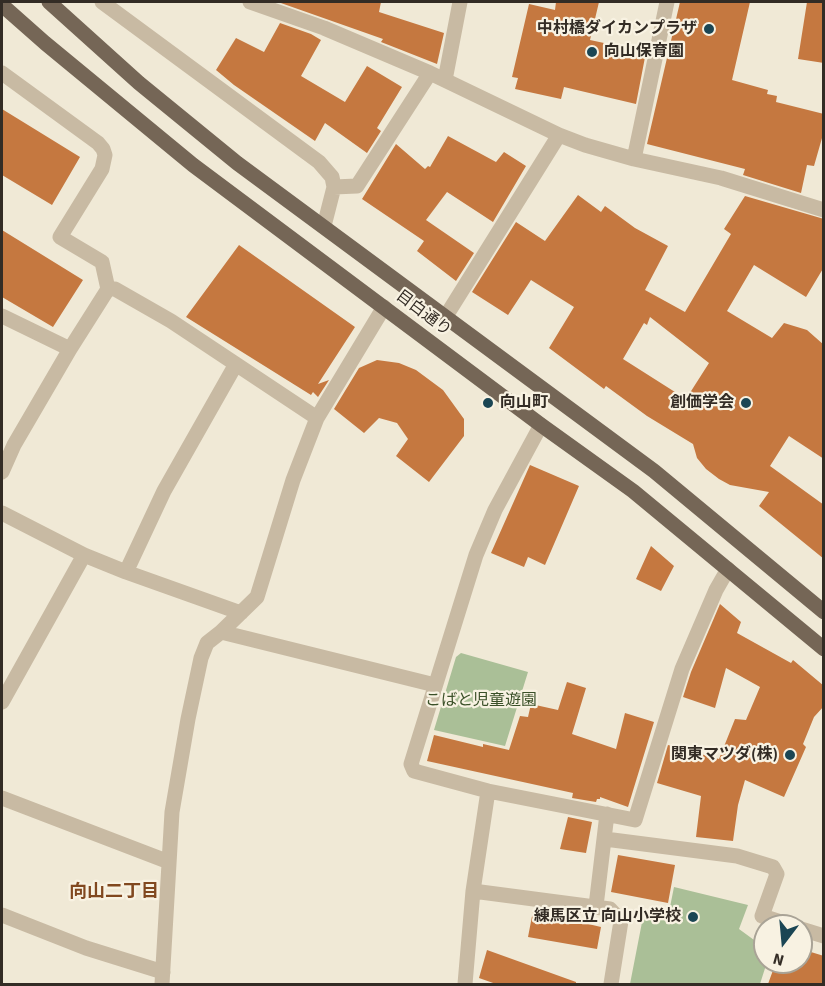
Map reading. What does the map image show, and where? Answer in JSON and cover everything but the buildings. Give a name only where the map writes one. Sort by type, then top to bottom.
[{"type":"main road","name":"目白通り","points":[[48,2],[139,83],[237,163],[654,471],[824,612]]},
{"type":"main road","name":"目白通り","points":[[2,5],[45,44],[193,165],[541,425],[633,490],[824,649]]},
{"type":"street","points":[[102,2],[319,162],[332,177],[334,187],[324,226]]},
{"type":"street","points":[[250,2],[324,28],[430,73],[559,135],[633,159],[721,178],[739,185],[823,206]]},
{"type":"street","points":[[445,80],[460,2]]},
{"type":"street","points":[[633,159],[667,2]]},
{"type":"street","points":[[2,73],[103,149],[105,155],[102,169],[60,237],[102,262],[108,289],[14,445],[2,472]]},
{"type":"street","points":[[334,187],[357,186],[430,73]]},
{"type":"street","points":[[446,316],[559,135]]},
{"type":"street","points":[[108,289],[115,289],[171,321],[317,418]]},
{"type":"street","points":[[2,915],[163,978],[172,812],[201,658],[207,643],[221,633],[257,597],[292,480],[317,418],[384,307]]},
{"type":"street","points":[[2,316],[70,349]]},
{"type":"street","points":[[126,572],[164,491],[236,364]]},
{"type":"street","points":[[541,425],[495,510],[476,555],[411,764],[414,771],[488,791],[635,820],[682,669],[716,590],[728,569]]},
{"type":"street","points":[[2,513],[84,555],[241,613]]},
{"type":"street","points":[[2,702],[84,555]]},
{"type":"street","points":[[221,633],[435,685]]},
{"type":"street","points":[[465,984],[472,891],[488,791]]},
{"type":"street","points":[[2,798],[169,862]]},
{"type":"street","points":[[596,906],[608,814]]},
{"type":"street","points":[[605,839],[737,856],[773,867],[777,874],[763,914]]},
{"type":"street","points":[[472,891],[610,909],[621,921],[611,984]]},
{"type":"green space","name":"こばと児童遊園","points":[[461,653],[528,672],[505,746],[434,730],[456,657]]},
{"type":"green space","points":[[674,887],[748,905],[739,929],[753,939],[753,974],[763,974],[760,984],[630,984],[644,912],[668,917]]},
{"type":"place","name":"中村橋ダイカンプラザ","points":[[709,29]]},
{"type":"place","name":"向山保育園","points":[[592,52]]},
{"type":"place","name":"向山町","points":[[488,403]]},
{"type":"place","name":"創価学会","points":[[746,403]]},
{"type":"place","name":"関東マツダ(株)","points":[[790,755]]},
{"type":"place","name":"練馬区立 向山小学校","points":[[693,917]]},
{"type":"district","name":"向山二丁目","points":[[114,893]]}]
